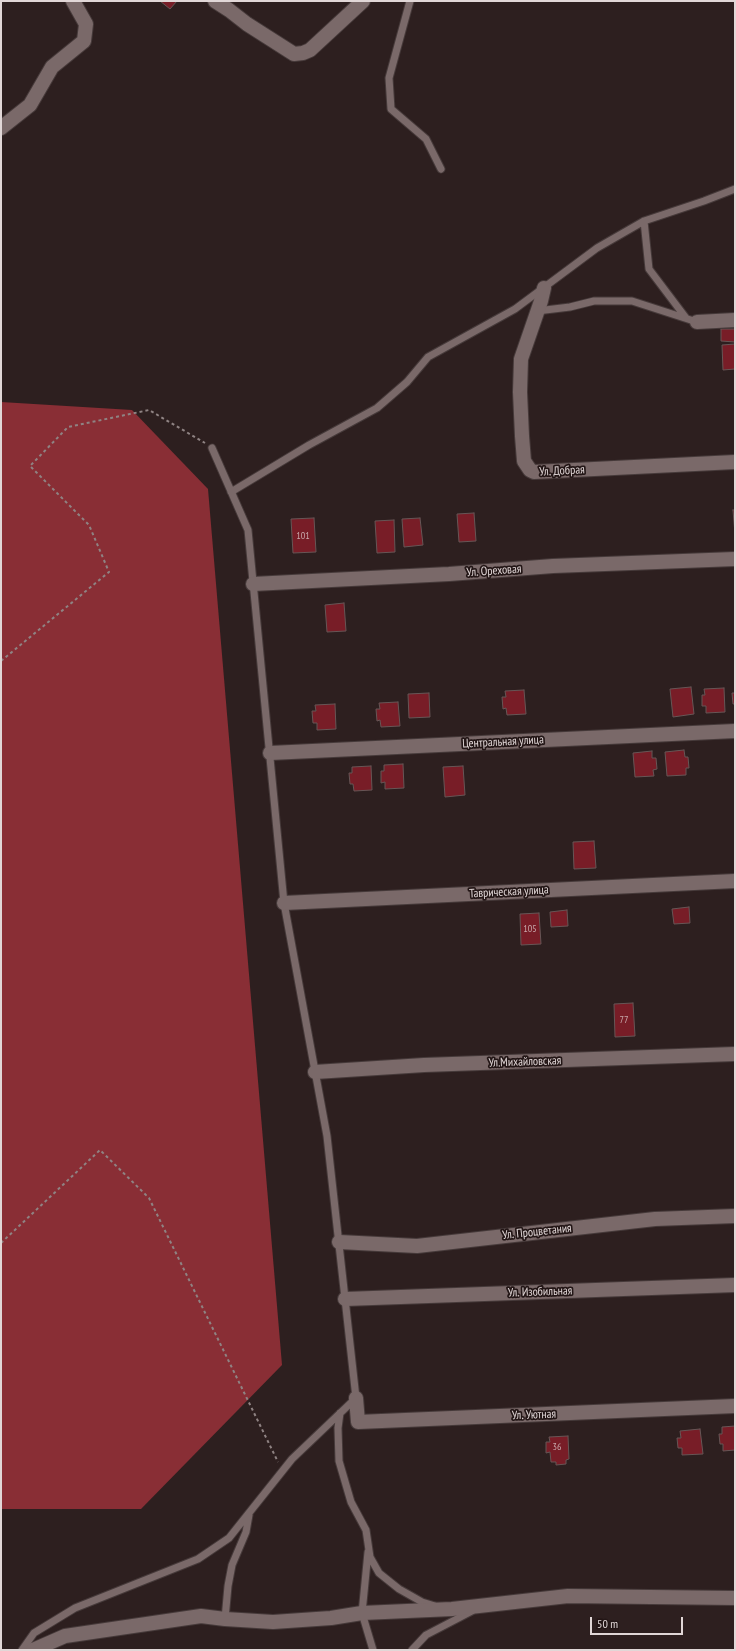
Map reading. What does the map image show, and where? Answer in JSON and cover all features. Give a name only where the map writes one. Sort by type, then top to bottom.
[{"type":"street","points":[[1,128],[30,105],[52,67],[84,41],[86,24],[73,1]]},
{"type":"street","points":[[215,1],[247,24],[294,54],[303,53],[310,50],[363,1]]},
{"type":"street","name":"Ул. Добрая","points":[[544,288],[521,359],[520,392],[524,461],[530,470],[534,472],[735,462]]},
{"type":"street","points":[[692,320],[735,320]]},
{"type":"street","name":"Ул. Ореховая","points":[[253,584],[449,574],[552,566],[735,559]]},
{"type":"street","name":"Центральная улица","points":[[270,753],[735,730]]},
{"type":"street","name":"Таврическая улица","points":[[284,903],[735,882]]},
{"type":"street","name":"Ул.Михайловская","points":[[315,1072],[424,1065],[735,1054]]},
{"type":"street","name":"Ул. Процветания","points":[[339,1242],[417,1246],[655,1219],[735,1216]]},
{"type":"street","name":"Ул. Изобильная","points":[[345,1299],[735,1285]]},
{"type":"street","name":"Ул. Уютная","points":[[356,1398],[358,1422],[735,1406]]},
{"type":"street","points":[[33,1650],[65,1636],[201,1616],[225,1620],[273,1622],[331,1618],[362,1613],[447,1609],[568,1596],[735,1598]]},
{"type":"lane","points":[[410,1],[389,78],[391,109],[426,139],[441,169]]},
{"type":"lane","points":[[232,492],[309,445],[377,408],[407,382],[428,357],[514,310],[597,248],[644,221],[704,202],[735,189]]},
{"type":"lane","points":[[644,221],[649,269],[692,320]]},
{"type":"lane","points":[[537,312],[570,308],[594,301],[632,301],[692,320]]},
{"type":"lane","points":[[22,1650],[34,1633],[74,1608],[198,1559],[229,1538],[292,1459],[356,1398],[327,1136],[284,903],[248,530],[212,448]]},
{"type":"lane","points":[[340,1413],[338,1428],[339,1461],[351,1502],[366,1530],[370,1557],[379,1573],[399,1589],[422,1602],[447,1609]]},
{"type":"lane","points":[[225,1620],[228,1586],[232,1565],[246,1532],[249,1514]]},
{"type":"lane","points":[[368,1548],[362,1613],[373,1650]]},
{"type":"lane","points":[[412,1650],[426,1635],[482,1605]]},
{"type":"path","points":[[1,661],[109,572],[89,525],[30,466],[68,426],[150,410],[212,448]]},
{"type":"path","points":[[1,1243],[100,1150],[149,1198],[278,1461]]},
{"type":"shaded area","points":[[1,402],[132,410],[208,489],[282,1365],[141,1509],[1,1509]]},
{"type":"building","points":[[160,1],[177,1],[170,9]]},
{"type":"building","points":[[721,329],[735,329],[735,342],[721,341]]},
{"type":"building","points":[[735,344],[735,369],[723,370],[722,345]]},
{"type":"building","points":[[733,510],[735,510],[735,534]]},
{"type":"building","points":[[474,513],[476,541],[459,542],[457,514]]},
{"type":"building","points":[[314,518],[316,552],[293,553],[291,519]]},
{"type":"building","points":[[420,518],[423,545],[404,547],[402,519]]},
{"type":"building","points":[[394,520],[395,552],[377,553],[375,521]]},
{"type":"building","points":[[344,603],[346,631],[327,632],[325,605]]},
{"type":"building","points":[[691,687],[694,714],[673,717],[670,689]]},
{"type":"building","points":[[724,688],[725,712],[706,713],[706,706],[702,706],[702,695],[705,695],[704,689]]},
{"type":"building","points":[[524,690],[526,714],[507,715],[506,708],[503,709],[502,697],[506,697],[505,691]]},
{"type":"building","points":[[429,693],[430,717],[409,718],[408,694]]},
{"type":"building","points":[[732,693],[735,693],[735,704],[733,704]]},
{"type":"building","points":[[398,702],[400,726],[381,727],[380,720],[377,721],[376,709],[380,709],[379,703]]},
{"type":"building","points":[[335,704],[336,729],[317,730],[317,723],[313,723],[312,711],[316,711],[315,705]]},
{"type":"building","points":[[684,750],[685,757],[688,757],[689,768],[686,768],[686,775],[667,776],[665,752]]},
{"type":"building","points":[[652,751],[652,758],[656,758],[657,769],[653,770],[654,776],[635,777],[633,753]]},
{"type":"building","points":[[403,764],[404,788],[385,789],[385,782],[381,783],[381,771],[384,771],[384,765]]},
{"type":"building","points":[[371,766],[372,790],[354,791],[353,784],[350,784],[349,773],[352,773],[352,767]]},
{"type":"building","points":[[463,766],[465,795],[445,797],[443,767]]},
{"type":"building","points":[[594,841],[596,868],[574,869],[573,842]]},
{"type":"building","points":[[689,907],[690,923],[674,924],[672,909]]},
{"type":"building","points":[[567,910],[568,926],[551,927],[550,912]]},
{"type":"building","points":[[539,913],[541,944],[521,945],[520,914]]},
{"type":"building","points":[[633,1003],[635,1036],[615,1037],[614,1004]]},
{"type":"building","points":[[735,1426],[735,1450],[723,1451],[723,1444],[720,1444],[719,1434],[722,1434],[722,1427]]},
{"type":"building","points":[[700,1429],[703,1454],[682,1455],[682,1448],[678,1448],[677,1438],[681,1438],[680,1431]]},
{"type":"building","points":[[568,1436],[569,1459],[566,1460],[566,1464],[556,1465],[556,1462],[551,1462],[550,1452],[546,1453],[546,1442],[550,1442],[549,1437]]}]
